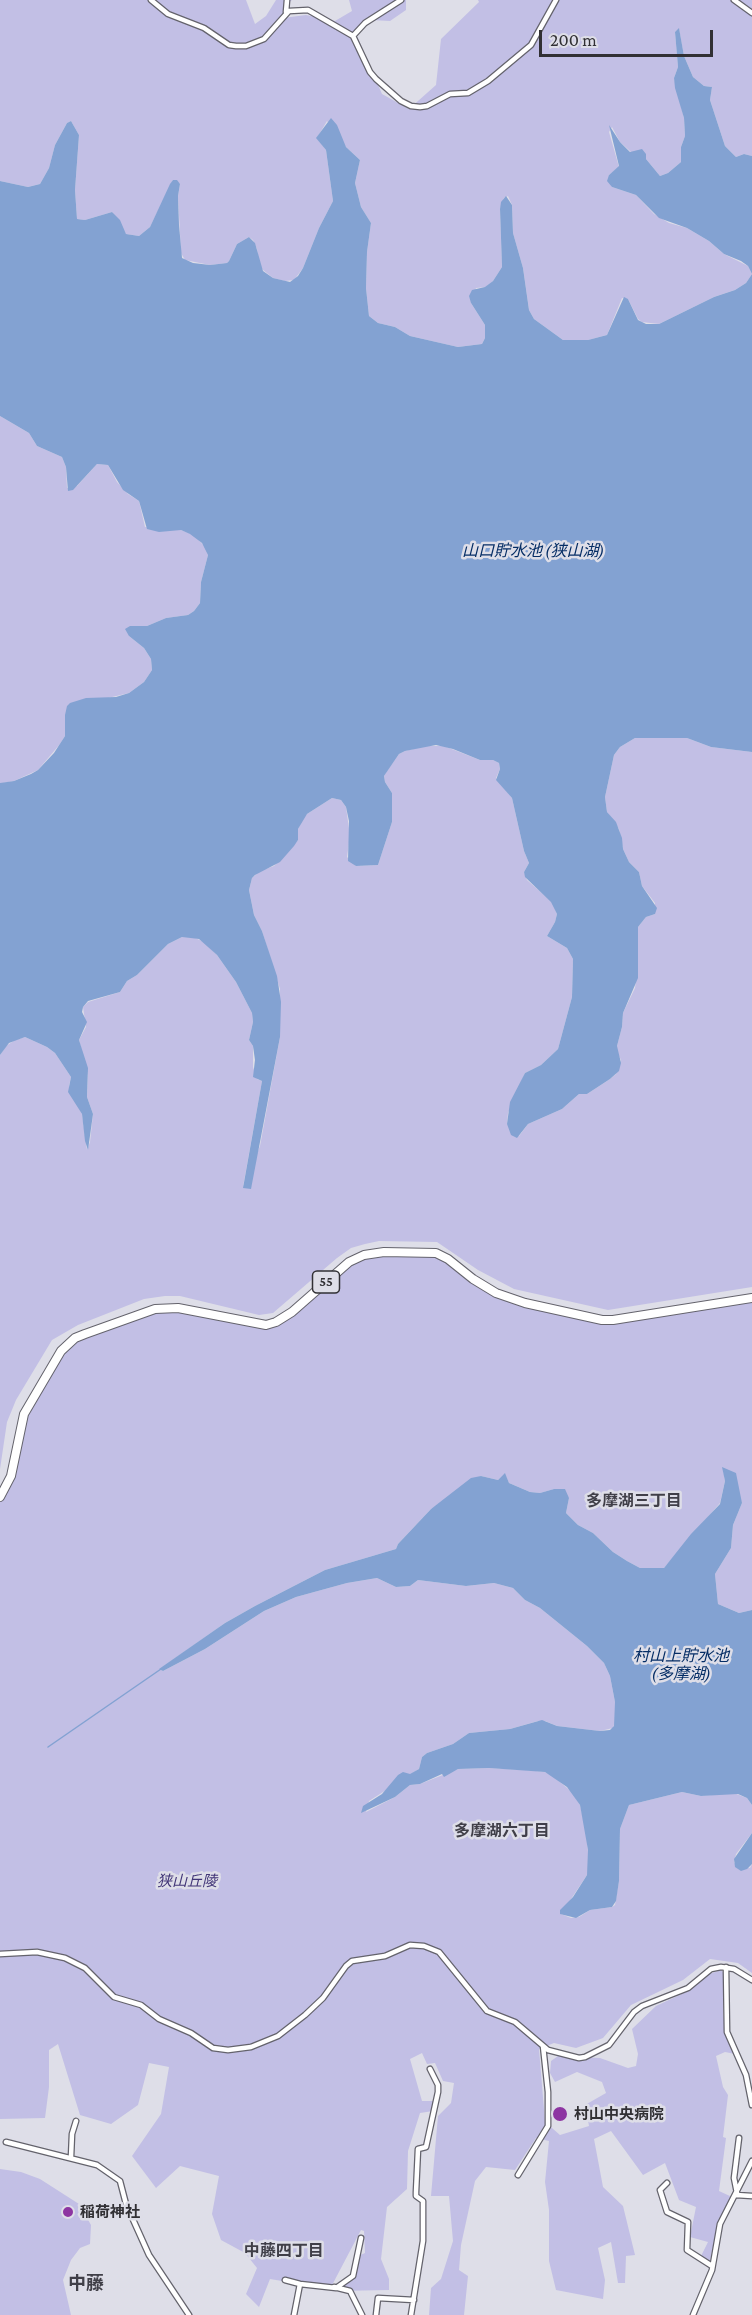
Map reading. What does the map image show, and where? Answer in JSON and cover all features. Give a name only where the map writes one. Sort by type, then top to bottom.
[{"type":"main road","name":"55","points":[[0,1497],[11,1476],[24,1414],[61,1351],[75,1338],[155,1309],[178,1308],[266,1325],[292,1312],[349,1262],[364,1255],[419,1251],[440,1255],[481,1285],[496,1293],[525,1303],[597,1320],[613,1320],[752,1298]]},
{"type":"street","points":[[151,0],[168,14],[204,28],[229,45],[246,46],[264,39],[286,12],[295,9],[308,10],[353,36],[370,72],[376,79],[401,101],[420,107],[427,106],[450,94],[468,93],[488,81],[531,45],[556,0]]},
{"type":"street","points":[[286,0],[286,12]]},
{"type":"street","points":[[353,36],[365,23],[401,0]]},
{"type":"street","points":[[734,0],[752,14]]},
{"type":"street","points":[[0,1954],[37,1952],[65,1958],[89,1971],[114,1997],[141,2005],[159,2019],[191,2033],[213,2048],[228,2050],[250,2047],[278,2036],[323,1998],[344,1968],[352,1961],[385,1956],[410,1945],[424,1946],[439,1952],[484,2009],[515,2022],[554,2053],[585,2058],[609,2045],[634,2012],[642,2006],[690,1987],[711,1969],[726,1967],[734,1969],[752,1980]]},
{"type":"street","points":[[726,1967],[727,2032],[746,2075],[752,2105]]},
{"type":"street","points":[[518,2175],[548,2126],[548,2092],[543,2046]]},
{"type":"street","points":[[411,2315],[423,2241],[423,2201],[416,2196],[417,2149],[426,2147],[438,2092],[438,2085],[430,2070]]},
{"type":"street","points":[[71,2157],[72,2134],[76,2121]]},
{"type":"street","points":[[736,2194],[734,2178],[739,2138]]},
{"type":"street","points":[[6,2142],[98,2165],[120,2181],[126,2204],[149,2255],[189,2315]]},
{"type":"street","points":[[693,2315],[712,2266],[720,2224],[752,2161]]},
{"type":"street","points":[[667,2183],[660,2190],[667,2212],[688,2222],[687,2250],[712,2266]]},
{"type":"street","points":[[736,2194],[752,2196]]},
{"type":"street","points":[[334,2287],[353,2276],[361,2238]]},
{"type":"street","points":[[285,2280],[350,2291],[362,2315]]},
{"type":"street","points":[[294,2315],[300,2284]]},
{"type":"street","points":[[376,2315],[378,2298],[414,2300]]},
{"type":"green space","points":[[0,0],[246,0],[255,24],[266,16],[276,0],[292,0],[283,7],[283,18],[306,15],[335,21],[352,11],[349,0],[406,0],[406,10],[390,21],[371,20],[356,34],[382,94],[409,109],[436,85],[441,39],[479,2],[478,0],[752,0],[752,156],[744,154],[736,157],[725,146],[710,100],[712,87],[704,86],[693,77],[684,56],[679,29],[675,32],[678,67],[674,78],[684,118],[685,136],[681,147],[681,162],[668,173],[660,176],[646,159],[631,152],[620,142],[612,127],[609,132],[619,167],[609,175],[612,187],[636,195],[654,214],[669,223],[687,228],[709,241],[724,254],[748,266],[752,274],[746,283],[735,290],[714,297],[659,324],[642,322],[638,319],[628,299],[622,298],[607,335],[588,340],[563,340],[534,319],[529,310],[523,268],[513,233],[512,205],[508,196],[504,198],[500,209],[502,267],[486,287],[476,288],[471,303],[485,325],[485,338],[482,344],[458,347],[410,336],[395,327],[378,323],[369,316],[366,288],[371,223],[361,207],[355,183],[360,160],[346,147],[327,121],[317,138],[326,150],[333,201],[303,268],[294,280],[285,281],[273,278],[263,270],[259,264],[257,249],[249,237],[237,244],[227,263],[210,265],[185,260],[181,253],[178,196],[180,184],[173,180],[150,227],[139,236],[126,234],[112,212],[85,220],[77,219],[75,190],[79,135],[71,121],[67,123],[55,145],[49,168],[40,184],[28,187],[0,181]]},
{"type":"green space","points":[[0,416],[29,433],[37,446],[62,457],[66,467],[67,488],[77,486],[97,464],[108,465],[117,482],[128,494],[139,501],[145,527],[181,530],[194,535],[207,549],[208,555],[201,582],[200,603],[194,611],[188,615],[166,618],[147,626],[130,626],[129,636],[144,648],[151,659],[152,670],[144,682],[129,693],[108,698],[66,728],[65,736],[60,744],[38,770],[14,781],[3,783],[0,783]]},
{"type":"green space","points":[[635,738],[687,738],[711,747],[752,752],[752,1287],[608,1310],[514,1289],[478,1270],[437,1242],[379,1241],[365,1244],[351,1248],[337,1258],[273,1313],[259,1315],[180,1296],[165,1296],[144,1299],[78,1325],[52,1340],[16,1400],[7,1422],[0,1469],[0,1055],[6,1046],[25,1037],[55,1053],[71,1077],[69,1086],[82,1114],[87,1150],[93,1114],[87,1097],[88,1075],[79,1040],[86,1027],[83,1007],[88,1002],[120,992],[127,981],[137,975],[168,944],[182,937],[191,936],[204,942],[217,955],[236,982],[252,1013],[253,1022],[249,1040],[253,1046],[253,1067],[257,1079],[262,1081],[243,1187],[260,1146],[280,1037],[280,989],[262,931],[254,915],[249,890],[252,878],[260,871],[274,866],[298,840],[298,829],[304,816],[332,798],[341,800],[346,807],[350,836],[347,857],[356,866],[378,865],[392,822],[392,793],[384,776],[399,754],[405,751],[425,746],[444,746],[480,760],[493,760],[499,763],[500,769],[496,778],[512,798],[524,851],[529,863],[524,872],[527,880],[552,902],[557,914],[547,936],[567,948],[573,959],[572,997],[558,1049],[541,1065],[525,1073],[508,1113],[507,1124],[519,1136],[528,1124],[562,1109],[579,1094],[587,1094],[610,1079],[616,1074],[621,1060],[617,1046],[623,1013],[635,988],[638,966],[638,927],[646,917],[655,914],[655,903],[642,886],[639,872],[629,862],[623,849],[619,829],[607,812],[605,797],[614,755],[620,747]]},
{"type":"green space","name":"狭山丘陵","points":[[436,1253],[496,1293],[602,1320],[752,1298],[752,1610],[739,1613],[718,1604],[715,1574],[731,1548],[733,1525],[742,1503],[723,1468],[725,1481],[720,1503],[664,1568],[640,1568],[613,1552],[593,1533],[578,1525],[566,1513],[569,1498],[554,1489],[540,1493],[530,1492],[509,1483],[505,1474],[498,1480],[481,1476],[431,1509],[396,1549],[325,1570],[225,1623],[160,1669],[163,1671],[205,1649],[264,1611],[296,1597],[347,1583],[377,1578],[396,1587],[410,1586],[418,1580],[466,1586],[494,1583],[513,1588],[525,1600],[540,1608],[587,1646],[604,1663],[610,1676],[615,1702],[616,1720],[613,1728],[600,1731],[557,1726],[538,1721],[510,1729],[469,1733],[453,1744],[427,1753],[422,1757],[419,1769],[369,1801],[366,1812],[395,1797],[410,1785],[420,1784],[458,1769],[526,1770],[545,1772],[553,1776],[573,1793],[580,1805],[587,1836],[589,1868],[587,1875],[561,1914],[571,1918],[579,1917],[590,1910],[615,1905],[619,1881],[620,1829],[629,1805],[682,1792],[701,1796],[734,1793],[747,1798],[752,1805],[752,1833],[736,1854],[734,1863],[750,1868],[752,1864],[752,1973],[738,1963],[710,1959],[683,1980],[631,2005],[603,2038],[576,2048],[554,2043],[539,2049],[545,2122],[560,2135],[589,2126],[585,2105],[606,2093],[602,2082],[577,2072],[555,2082],[550,2073],[551,2061],[558,2056],[600,2058],[628,2068],[636,2066],[638,2054],[632,2029],[656,2006],[686,1992],[709,1974],[721,1970],[724,1973],[723,2013],[726,2036],[735,2054],[725,2052],[716,2056],[723,2087],[728,2095],[723,2137],[726,2138],[719,2191],[732,2197],[718,2223],[710,2261],[701,2256],[708,2242],[690,2237],[696,2207],[679,2200],[665,2163],[643,2175],[611,2131],[594,2139],[603,2187],[623,2206],[635,2255],[626,2256],[625,2283],[618,2283],[611,2242],[598,2248],[605,2280],[603,2299],[556,2290],[549,2261],[549,2210],[545,2182],[549,2141],[536,2138],[515,2170],[486,2167],[475,2181],[461,2245],[459,2270],[468,2276],[464,2315],[429,2315],[431,2288],[441,2279],[453,2241],[449,2196],[431,2196],[438,2116],[451,2103],[454,2083],[443,2081],[435,2063],[427,2064],[422,2053],[410,2059],[422,2101],[435,2101],[433,2111],[420,2113],[408,2151],[407,2189],[387,2207],[381,2259],[389,2279],[389,2290],[337,2291],[357,2274],[358,2256],[365,2253],[364,2231],[361,2230],[330,2289],[270,2279],[259,2307],[246,2294],[257,2268],[245,2253],[221,2240],[212,2214],[219,2176],[180,2166],[156,2188],[132,2156],[161,2114],[169,2067],[149,2063],[138,2105],[111,2124],[80,2115],[58,2044],[49,2050],[49,2087],[45,2118],[0,2119],[0,1497],[5,1491],[22,1421],[57,1357],[75,1338],[161,1308],[251,1323],[276,1322],[364,1255]]},
{"type":"green space","points":[[0,2169],[21,2172],[40,2179],[79,2204],[91,2225],[90,2244],[80,2248],[71,2260],[63,2280],[71,2315],[0,2315]]},
{"type":"water","points":[[679,28],[684,56],[693,77],[704,86],[712,87],[710,100],[725,146],[736,157],[744,154],[752,156],[752,274],[748,266],[741,261],[724,254],[709,241],[687,228],[659,218],[636,195],[612,187],[607,181],[609,175],[619,166],[609,125],[630,152],[642,149],[646,154],[646,159],[660,176],[668,173],[681,162],[681,147],[685,136],[684,118],[674,78],[678,67],[675,32]]},
{"type":"water","name":"山口貯水池 (狭山湖)","points":[[331,118],[337,125],[346,147],[360,160],[355,183],[361,207],[371,223],[366,288],[369,316],[378,323],[395,327],[410,336],[458,347],[482,344],[485,338],[485,325],[469,296],[472,290],[485,287],[493,281],[502,267],[500,209],[501,202],[506,196],[512,205],[513,233],[523,268],[529,310],[534,319],[563,340],[588,340],[607,335],[624,297],[628,299],[638,320],[646,324],[659,324],[714,297],[735,290],[746,283],[752,274],[752,752],[711,747],[687,738],[635,738],[620,747],[614,755],[605,797],[607,812],[616,822],[629,862],[639,872],[642,886],[657,908],[655,914],[646,917],[638,927],[638,978],[623,1013],[617,1046],[621,1063],[619,1071],[587,1094],[579,1094],[562,1109],[528,1124],[517,1138],[511,1135],[507,1124],[510,1102],[525,1073],[541,1065],[558,1049],[572,997],[573,959],[567,948],[547,936],[557,914],[551,902],[525,877],[524,872],[529,863],[524,851],[512,798],[496,780],[500,769],[499,763],[493,760],[480,760],[436,745],[399,754],[384,776],[392,793],[392,822],[378,865],[356,866],[348,861],[349,821],[346,807],[341,800],[332,798],[307,814],[298,829],[298,840],[294,846],[280,862],[255,875],[249,890],[254,915],[262,931],[277,976],[281,1002],[280,1037],[251,1189],[243,1188],[262,1081],[253,1077],[255,1060],[253,1046],[249,1040],[253,1022],[252,1013],[236,982],[217,955],[199,939],[182,937],[168,944],[137,975],[127,981],[120,992],[88,1001],[83,1007],[82,1012],[87,1022],[79,1040],[88,1068],[87,1097],[93,1114],[88,1150],[82,1114],[68,1092],[71,1077],[55,1053],[25,1037],[9,1043],[0,1055],[0,783],[14,781],[31,774],[54,753],[65,736],[65,715],[70,703],[86,698],[116,697],[129,693],[144,682],[152,670],[151,659],[144,648],[129,636],[125,629],[130,626],[147,626],[166,618],[188,615],[194,611],[200,603],[201,582],[208,555],[202,543],[181,530],[159,532],[147,529],[139,501],[123,490],[108,465],[97,464],[73,490],[68,491],[66,467],[62,457],[37,446],[29,433],[0,416],[0,181],[28,187],[40,184],[49,168],[55,145],[67,123],[71,121],[79,135],[75,190],[77,219],[85,220],[112,212],[120,220],[126,234],[139,236],[150,227],[170,184],[173,180],[177,180],[180,184],[178,196],[182,258],[193,263],[210,265],[227,263],[237,244],[249,237],[255,243],[263,271],[273,278],[290,282],[303,268],[333,201],[326,150],[316,138]]},
{"type":"water","name":"村山上貯水池 (多摩湖)","points":[[722,1467],[736,1473],[742,1503],[733,1525],[731,1548],[715,1574],[718,1604],[739,1613],[752,1610],[752,1805],[747,1798],[738,1794],[701,1796],[682,1792],[629,1805],[620,1829],[619,1881],[616,1901],[612,1907],[590,1910],[576,1918],[560,1914],[560,1910],[573,1897],[587,1875],[588,1850],[580,1805],[567,1787],[545,1772],[489,1768],[458,1769],[444,1777],[442,1774],[420,1784],[410,1785],[395,1797],[361,1813],[363,1806],[382,1794],[398,1775],[403,1772],[410,1774],[419,1769],[422,1757],[427,1753],[453,1744],[469,1733],[510,1729],[542,1720],[557,1726],[600,1731],[610,1730],[614,1726],[615,1702],[610,1676],[604,1663],[587,1646],[540,1608],[525,1600],[513,1588],[494,1583],[466,1586],[418,1580],[410,1586],[396,1587],[377,1578],[347,1583],[296,1597],[264,1611],[205,1649],[163,1671],[159,1669],[225,1623],[325,1570],[396,1549],[431,1509],[471,1478],[481,1476],[498,1480],[505,1473],[509,1483],[530,1492],[540,1493],[565,1489],[569,1498],[566,1513],[578,1525],[593,1533],[613,1552],[640,1568],[664,1568],[691,1534],[720,1504],[725,1481]]},
{"type":"water","points":[[752,1833],[752,1864],[741,1871],[735,1867],[734,1859]]},
{"type":"waterway","points":[[48,1747],[161,1669]]},
{"type":"place","name":"村山中央病院","points":[[560,2114]]},
{"type":"place","name":"稲荷神社","points":[[68,2212]]},
{"type":"district","name":"多摩湖三丁目","points":[[634,1501]]},
{"type":"district","name":"多摩湖六丁目","points":[[502,1831]]},
{"type":"district","name":"中藤四丁目","points":[[284,2251]]},
{"type":"district","name":"中藤","points":[[86,2283]]}]
